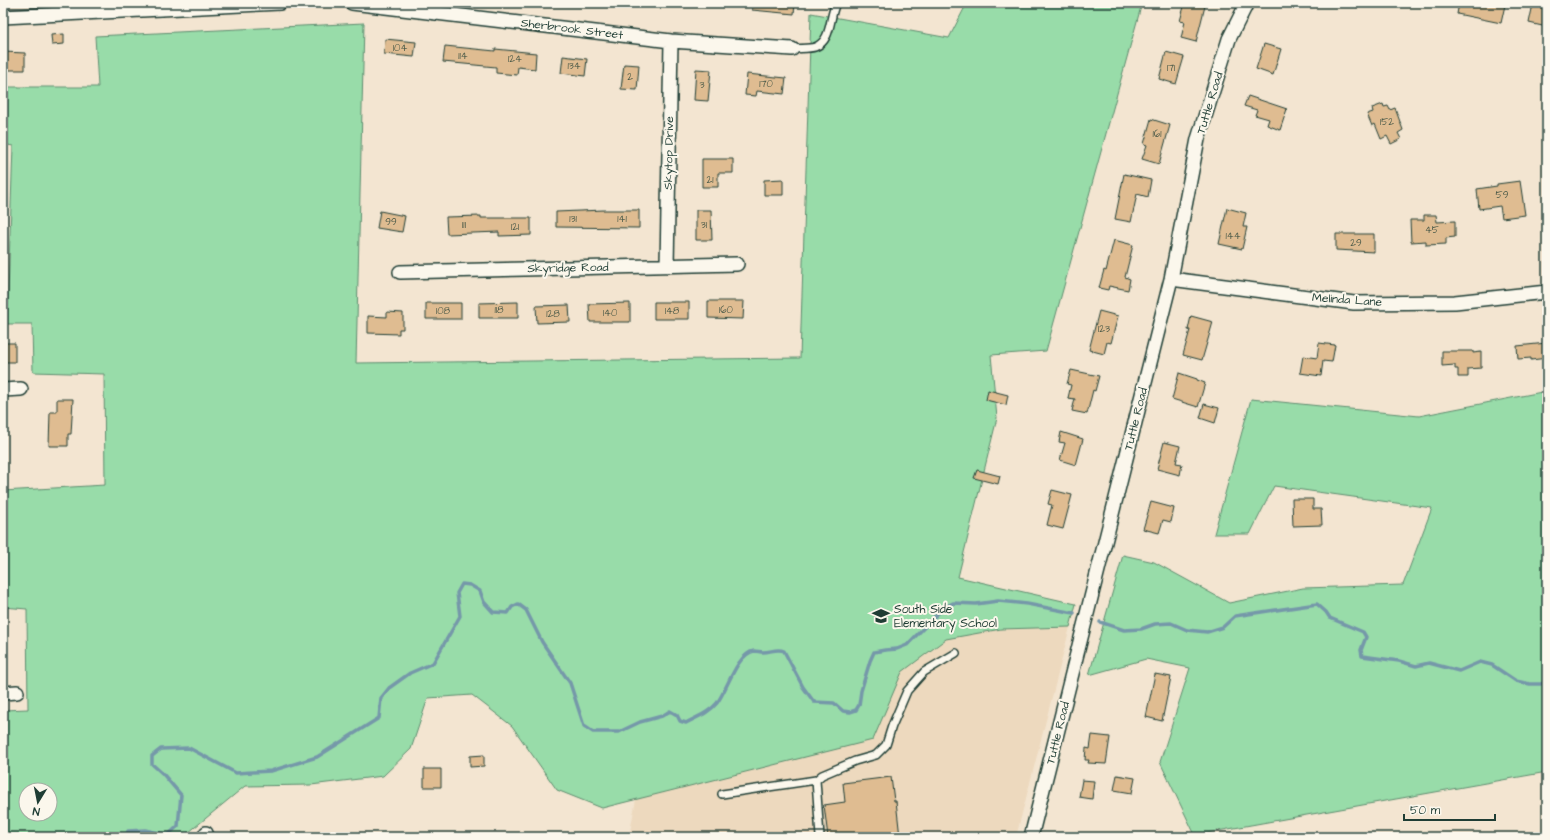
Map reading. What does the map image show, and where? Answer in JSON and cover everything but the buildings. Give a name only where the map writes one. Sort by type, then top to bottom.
[{"type":"street","points":[[3,17],[280,3]]},
{"type":"street","name":"Sherbrook Street","points":[[352,3],[671,41],[792,49]]},
{"type":"street","name":"Tuttle Road","points":[[1031,837],[1171,279],[1198,139],[1229,39],[1247,3]]},
{"type":"street","name":"Skytop Drive","points":[[667,266],[671,41]]},
{"type":"street","name":"Skyridge Road","points":[[400,272],[737,264]]},
{"type":"street","name":"Melinda Lane","points":[[1171,279],[1354,303],[1455,302],[1547,292]]},
{"type":"street","points":[[3,390],[21,389]]},
{"type":"street","points":[[3,693],[17,692]]},
{"type":"lane","points":[[792,49],[815,47],[828,36],[832,10],[836,3]]},
{"type":"lane","points":[[722,794],[816,780],[822,775],[855,761],[876,755],[886,745],[892,726],[907,691],[924,672],[956,653]]},
{"type":"lane","points":[[816,780],[820,837]]},
{"type":"shaded area","name":"South Side Elementary School","points":[[749,388],[997,418],[958,577],[1076,604],[1016,837],[629,837],[641,772]]},
{"type":"green space","points":[[967,3],[1142,3],[1046,351],[991,355],[997,418],[958,577],[1076,604],[1070,627],[1001,629],[946,639],[902,672],[873,740],[602,808],[557,790],[512,726],[472,695],[428,698],[411,749],[383,776],[311,785],[245,786],[183,837],[3,837],[3,710],[28,709],[27,609],[3,607],[3,491],[105,485],[104,374],[33,372],[32,324],[7,324],[13,146],[3,144],[3,87],[98,87],[95,36],[364,23],[356,363],[800,358],[811,13],[949,38]]},
{"type":"green space","points":[[1547,391],[1547,772],[1195,835],[1160,762],[1190,668],[1146,659],[1089,675],[1123,555],[1154,562],[1229,603],[1303,588],[1403,585],[1432,508],[1274,486],[1250,534],[1214,534],[1251,399],[1419,416]]},
{"type":"waterway","points":[[126,837],[128,831],[145,830],[168,835],[178,826],[181,795],[163,774],[152,764],[152,756],[161,749],[189,748],[236,773],[271,771],[317,757],[379,718],[381,698],[389,688],[410,673],[433,663],[460,616],[457,593],[462,584],[470,585],[480,591],[484,602],[493,612],[508,613],[512,607],[518,604],[526,610],[542,642],[570,683],[584,726],[593,732],[619,732],[640,722],[662,716],[670,711],[677,715],[680,721],[686,723],[710,710],[717,703],[737,665],[748,654],[754,651],[784,651],[803,687],[814,702],[834,703],[843,711],[850,712],[856,710],[859,705],[861,691],[874,652],[897,649],[907,645],[943,608],[953,603],[976,604],[998,601],[1027,604],[1074,613]]},
{"type":"waterway","points":[[1100,622],[1124,630],[1141,629],[1155,624],[1171,623],[1187,630],[1207,632],[1223,627],[1235,616],[1317,604],[1330,618],[1363,632],[1366,637],[1361,650],[1362,656],[1399,661],[1416,666],[1429,663],[1459,671],[1480,662],[1492,665],[1516,681],[1530,684],[1541,684],[1547,681]]},
{"type":"place","name":"South Side Elementary School","points":[[881,616]]}]
